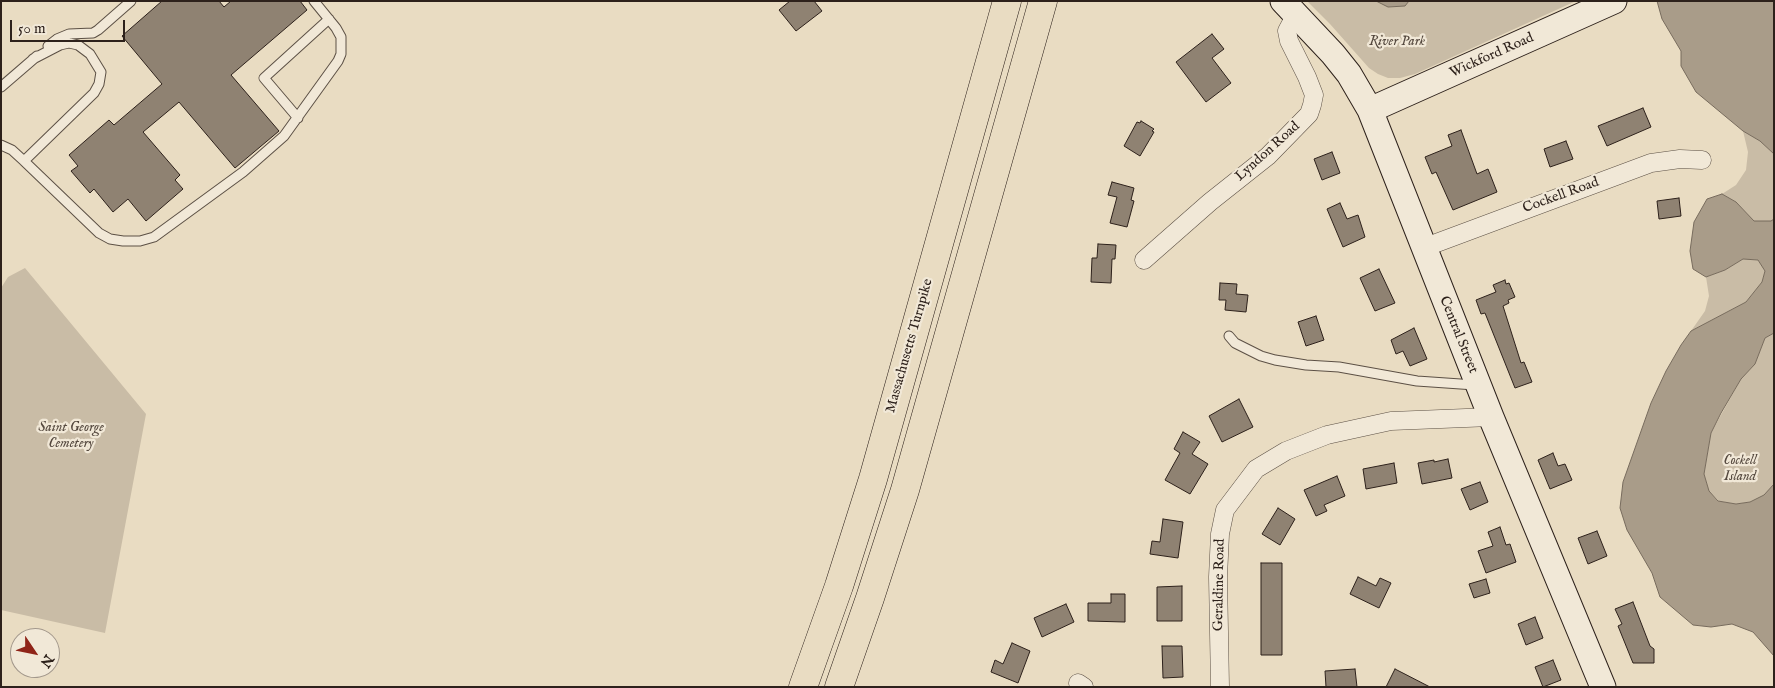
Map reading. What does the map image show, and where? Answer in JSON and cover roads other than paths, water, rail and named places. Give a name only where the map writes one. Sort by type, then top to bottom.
[{"type":"highway","name":"Massachusetts Turnpike","points":[[803,687],[839,586],[873,479],[1007,1]]},
{"type":"highway","points":[[839,687],[905,490],[1043,1]]},
{"type":"main road","name":"Wickford Road","points":[[1370,110],[1614,1]]},
{"type":"main road","name":"Central Street","points":[[1290,8],[1349,74],[1370,110],[1478,385],[1603,687]]},
{"type":"street","name":"Lyndon Road","points":[[1144,260],[1210,202],[1280,145],[1308,114],[1314,96],[1289,41],[1290,8]]},
{"type":"street","name":"Cockell Road","points":[[1423,248],[1651,163],[1680,159],[1702,160]]},
{"type":"street","name":"Geraldine Road","points":[[1220,687],[1218,577],[1220,534],[1225,510],[1256,469],[1286,451],[1327,435],[1391,421],[1491,417]]},
{"type":"lane","points":[[1,87],[57,39],[69,34],[93,33],[131,1]]},
{"type":"lane","points":[[1,145],[12,150],[99,233],[110,238],[140,241],[154,237],[243,172],[284,136],[338,61],[342,54],[341,37],[314,1]]},
{"type":"lane","points":[[298,118],[264,78],[329,19]]},
{"type":"lane","points":[[24,161],[94,94],[99,84],[101,72],[90,54],[78,45],[69,43],[60,45],[33,59]]},
{"type":"lane","points":[[1229,336],[1235,343],[1261,356],[1276,360],[1306,365],[1339,367],[1417,381],[1478,385]]},
{"type":"park label","name":"River Park","points":[[1397,42]]},
{"type":"park label","name":"Saint George Cemetery","points":[[71,436]]},
{"type":"park label","name":"Cockell Island","points":[[1740,470]]}]
